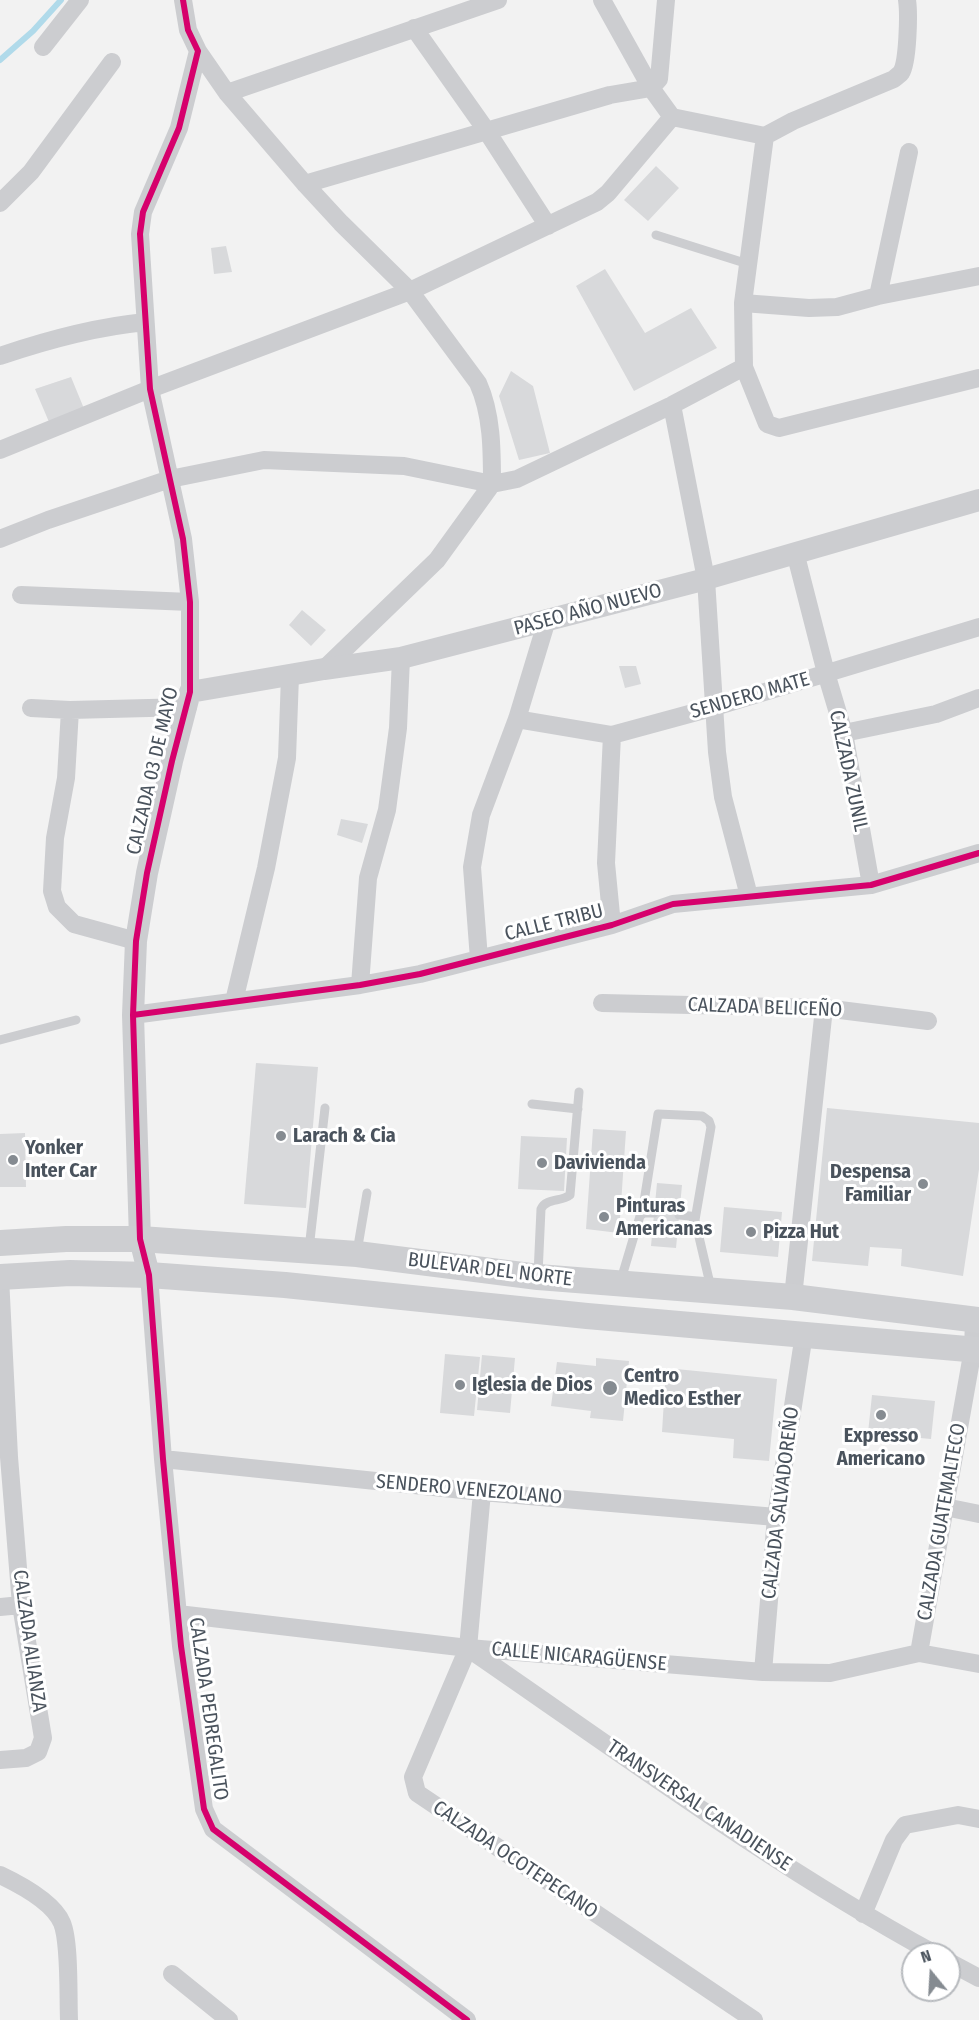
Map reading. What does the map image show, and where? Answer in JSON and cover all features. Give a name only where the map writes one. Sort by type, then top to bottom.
[{"type":"main road","name":"BULEVAR DEL NORTE","points":[[0,1243],[66,1239],[140,1239],[357,1254],[538,1277],[793,1297],[976,1320]]},
{"type":"main road","name":"BULEVAR DEL NORTE","points":[[0,1277],[70,1273],[149,1275],[285,1285],[575,1315],[976,1350]]},
{"type":"street","points":[[43,47],[80,0]]},
{"type":"street","points":[[183,0],[188,30],[198,51],[226,93],[341,223],[410,291],[478,383],[485,399],[491,441],[492,484],[437,560],[324,669]]},
{"type":"street","points":[[226,93],[498,0]]},
{"type":"street","points":[[602,0],[651,88],[672,117],[765,136],[793,121],[894,79],[901,73],[909,13],[907,0]]},
{"type":"street","points":[[305,184],[610,95],[651,88],[659,79],[666,0]]},
{"type":"street","points":[[414,28],[486,130],[548,226]]},
{"type":"street","name":"CALZADA 03 DE MAYO","points":[[149,1275],[140,1239],[133,1015],[136,940],[147,873],[189,700],[190,602],[183,539],[150,389],[140,234],[142,212],[179,128],[198,51]]},
{"type":"street","points":[[0,203],[31,172],[112,62]]},
{"type":"street","points":[[0,450],[150,389],[410,291],[597,202],[608,193],[672,117]]},
{"type":"street","points":[[765,136],[743,303],[744,368],[767,424],[780,428],[979,378]]},
{"type":"street","points":[[878,296],[909,152]]},
{"type":"street","points":[[743,303],[809,308],[837,307],[878,296],[979,276]]},
{"type":"street","points":[[0,356],[111,325],[145,322]]},
{"type":"street","points":[[0,539],[48,520],[170,479],[264,460],[404,466],[492,484],[517,479],[744,368]]},
{"type":"street","points":[[672,405],[706,579],[717,752],[723,797],[749,896]]},
{"type":"street","name":"PASEO AÑO NUEVO","points":[[31,708],[70,710],[189,700],[324,669],[401,658],[706,579],[979,500]]},
{"type":"street","name":"CALZADA ZUNIL","points":[[795,552],[844,733],[871,885]]},
{"type":"street","points":[[21,595],[190,602]]},
{"type":"street","points":[[479,959],[472,867],[481,815],[517,719],[547,620]]},
{"type":"street","name":"SENDERO MATE","points":[[517,719],[612,735],[979,627]]},
{"type":"street","points":[[360,985],[368,878],[387,810],[398,729],[401,658]]},
{"type":"street","points":[[234,1001],[266,868],[287,758],[290,676]]},
{"type":"street","points":[[844,733],[936,714],[979,698]]},
{"type":"street","points":[[70,710],[66,778],[55,838],[51,891],[57,907],[74,924],[136,940]]},
{"type":"street","points":[[612,735],[606,864],[612,925]]},
{"type":"street","name":"CALLE TRIBU","points":[[133,1015],[360,985],[420,974],[612,925],[673,904],[871,885],[979,853]]},
{"type":"street","name":"CALZADA BELICEÑO","points":[[602,1003],[824,1008],[928,1021]]},
{"type":"street","points":[[793,1297],[824,1008]]},
{"type":"street","name":"CALZADA PEDREGALITO","points":[[149,1275],[163,1459],[181,1646],[204,1809],[213,1829],[467,2020]]},
{"type":"street","name":"CALZADA ALIANZA","points":[[0,1277],[4,1458],[21,1605],[43,1738],[38,1752],[26,1758],[0,1760]]},
{"type":"street","name":"CALZADA GUATEMALTECO","points":[[919,1653],[976,1350],[976,1320]]},
{"type":"street","name":"CALZADA SALVADOREÑO","points":[[763,1672],[776,1516],[804,1334]]},
{"type":"street","name":"SENDERO VENEZOLANO","points":[[163,1459],[482,1492],[776,1516]]},
{"type":"street","name":"CALZADA OCOTEPECANO","points":[[482,1492],[468,1648],[413,1777],[417,1793],[754,2020]]},
{"type":"street","points":[[945,1507],[979,1514]]},
{"type":"street","points":[[0,1607],[21,1605]]},
{"type":"street","name":"CALLE NICARAGÜENSE","points":[[178,1614],[468,1648],[763,1672],[830,1673],[919,1653],[979,1664]]},
{"type":"street","name":"TRANSVERSAL CANADIENSE","points":[[468,1648],[759,1848],[863,1914],[913,1942]]},
{"type":"street","points":[[863,1914],[894,1840],[905,1825],[958,1815],[979,1819]]},
{"type":"street","points":[[0,1875],[42,1900],[61,1920],[65,1935],[69,2020]]},
{"type":"street","points":[[961,1968],[979,1978]]},
{"type":"street","points":[[172,1974],[229,2020]]},
{"type":"lane","points":[[656,235],[748,264]]},
{"type":"lane","points":[[0,1040],[76,1020]]},
{"type":"lane","points":[[538,1277],[541,1209],[545,1203],[565,1199],[570,1194],[579,1092]]},
{"type":"lane","points":[[532,1104],[578,1109]]},
{"type":"lane","points":[[309,1251],[325,1108]]},
{"type":"lane","points":[[620,1283],[642,1214],[658,1114],[702,1116],[709,1121],[711,1127],[694,1220],[711,1290]]},
{"type":"lane","points":[[357,1254],[362,1235],[367,1193]]},
{"type":"lane","points":[[642,1214],[654,1213]]},
{"type":"lane","points":[[679,1215],[690,1216],[694,1220]]},
{"type":"building","points":[[656,166],[679,188],[648,221],[624,200]]},
{"type":"building","points":[[226,246],[232,272],[214,274],[211,248]]},
{"type":"building","points":[[605,269],[645,333],[691,308],[717,348],[634,391],[576,286]]},
{"type":"building","points":[[511,371],[533,386],[550,453],[519,460],[499,396]]},
{"type":"building","points":[[71,377],[85,411],[49,422],[35,389]]},
{"type":"building","points":[[302,610],[326,630],[311,646],[289,625]]},
{"type":"building","points":[[619,666],[636,666],[641,684],[625,688]]},
{"type":"building","points":[[341,819],[368,824],[362,843],[337,835]]},
{"type":"building","name":"Larach & Cia","points":[[256,1063],[318,1067],[306,1208],[244,1204]]},
{"type":"building","points":[[827,1108],[979,1123],[979,1169],[963,1276],[901,1266],[902,1249],[870,1247],[868,1266],[812,1261]]},
{"type":"building","points":[[593,1129],[626,1131],[619,1233],[586,1229]]},
{"type":"building","name":"Yonker Inter Car","points":[[25,1133],[26,1187],[0,1187],[0,1134]]},
{"type":"building","name":"Davivienda","points":[[521,1136],[567,1138],[564,1191],[518,1189]]},
{"type":"building","points":[[657,1183],[682,1185],[676,1248],[651,1246]]},
{"type":"building","name":"Pizza Hut","points":[[724,1207],[782,1212],[778,1257],[720,1252]]},
{"type":"building","name":"Iglesia de Dios","points":[[445,1354],[480,1357],[474,1416],[440,1413]]},
{"type":"building","points":[[482,1355],[515,1358],[510,1413],[477,1410]]},
{"type":"building","points":[[596,1358],[629,1361],[623,1421],[590,1418],[591,1411],[551,1406],[557,1362],[596,1366]]},
{"type":"building","points":[[666,1368],[777,1379],[769,1461],[733,1458],[734,1439],[662,1432]]},
{"type":"building","points":[[872,1395],[935,1401],[931,1439],[868,1433]]},
{"type":"waterway","points":[[0,60],[33,31],[61,0]]},
{"type":"cycle path","points":[[183,0],[188,30],[198,51],[179,128],[143,212],[140,234],[150,389],[183,539],[190,602],[190,692],[147,873],[136,941],[133,1015],[140,1239],[149,1275],[163,1459],[181,1646],[204,1809],[213,1829],[467,2020]]},
{"type":"cycle path","points":[[133,1015],[360,985],[420,974],[612,925],[673,904],[871,885],[979,853]]},
{"type":"place","name":"Larach & Cia","points":[[281,1136]]},
{"type":"place","name":"Yonker Inter Car","points":[[13,1160]]},
{"type":"place","name":"Davivienda","points":[[542,1163]]},
{"type":"place","name":"Despensa Familiar","points":[[923,1184]]},
{"type":"place","name":"Pinturas Americanas","points":[[604,1217]]},
{"type":"place","name":"Pizza Hut","points":[[751,1232]]},
{"type":"place","name":"Iglesia de Dios","points":[[460,1385]]},
{"type":"place","name":"Centro Medico Esther","points":[[610,1388]]},
{"type":"place","name":"Expresso Americano","points":[[881,1415]]}]
